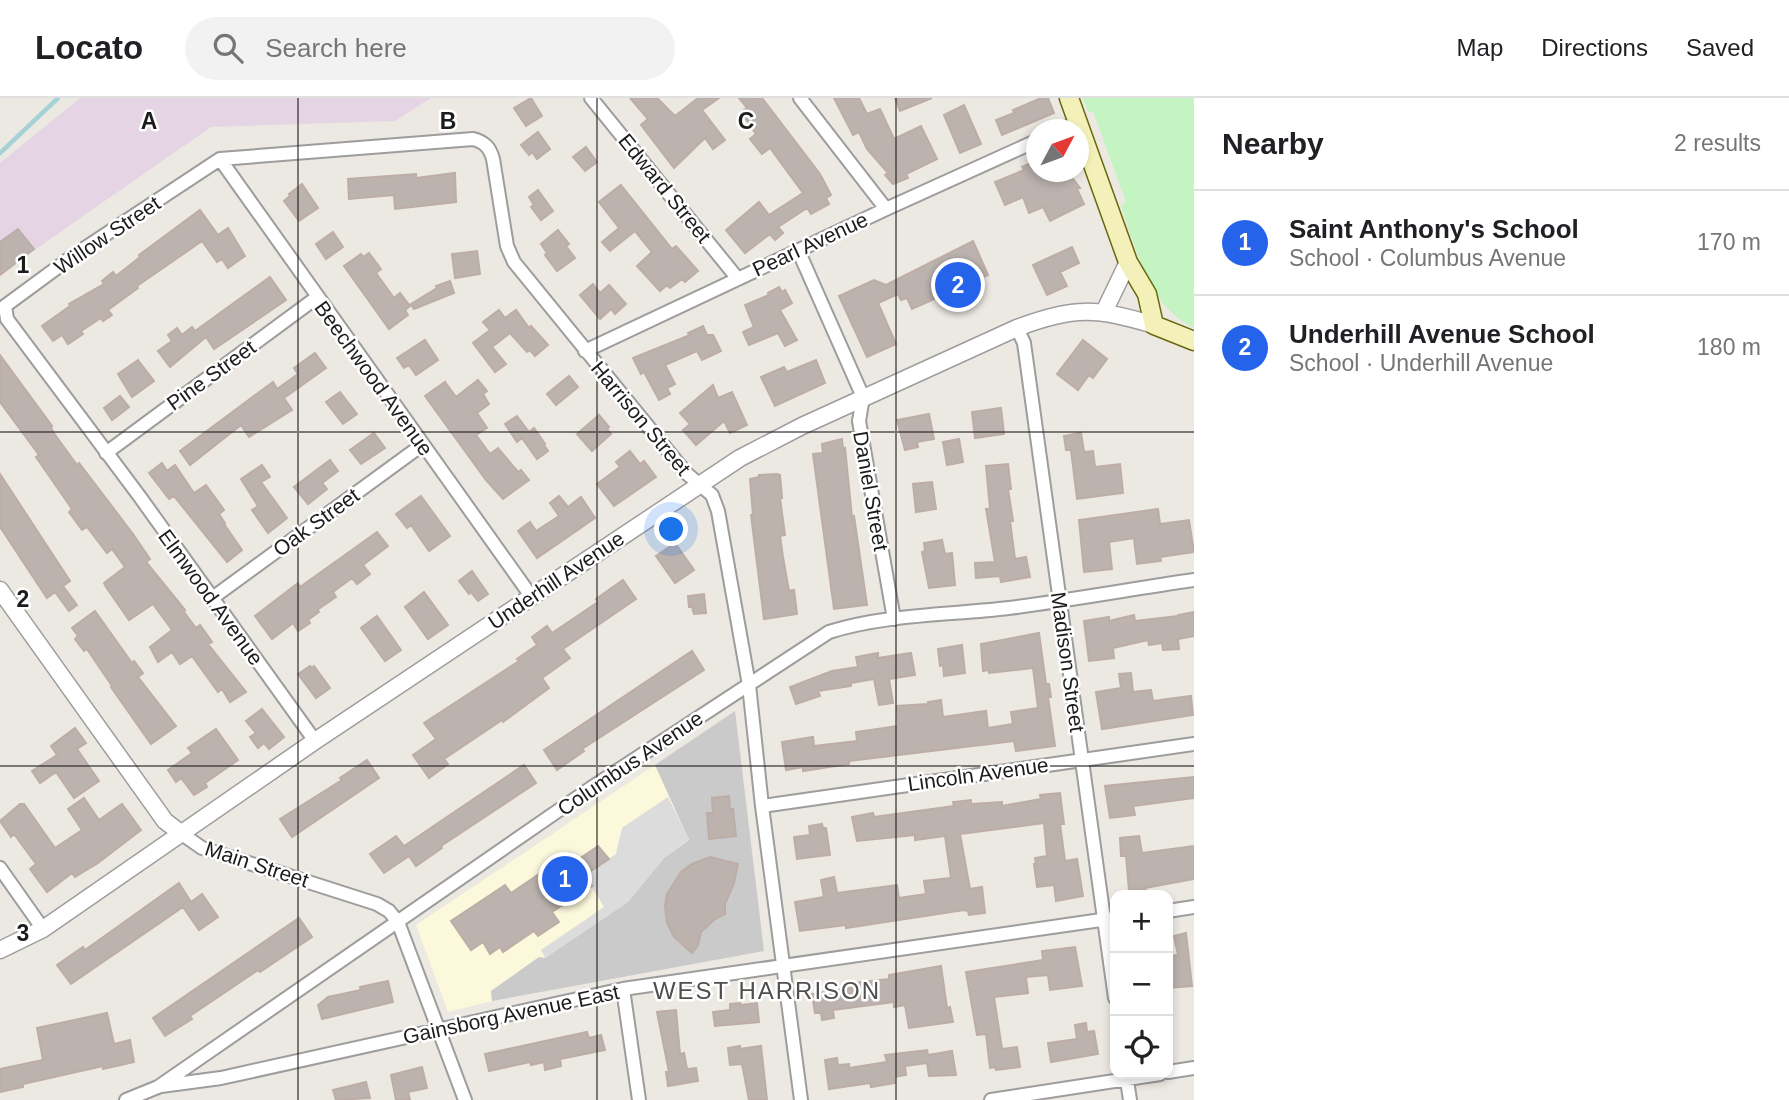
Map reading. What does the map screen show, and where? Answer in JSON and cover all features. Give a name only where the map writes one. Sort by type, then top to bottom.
[{"type":"main road","points":[[1069,98],[1070,119]]},
{"type":"main road","points":[[1089,171],[1128,262],[1147,294],[1154,325],[1194,341]]},
{"type":"street","name":"Edward Street","points":[[591,98],[738,279]]},
{"type":"street","points":[[800,98],[886,209]]},
{"type":"street","name":"Harrison Street","points":[[219,159],[473,139],[479,141],[490,151],[493,159],[510,254],[686,474],[712,495],[718,511],[749,685],[762,806],[801,1100]]},
{"type":"street","name":"Pearl Avenue","points":[[585,351],[1026,146]]},
{"type":"street","name":"Beechwood Avenue","points":[[219,159],[531,596]]},
{"type":"street","name":"Willow Street","points":[[106,453],[7,319],[5,306],[73,256],[219,159]]},
{"type":"street","name":"Daniel Street","points":[[798,250],[863,397],[859,421],[894,619]]},
{"type":"street","points":[[1104,312],[1128,262]]},
{"type":"street","name":"Pine Street","points":[[106,453],[316,298]]},
{"type":"street","name":"Underhill Avenue","points":[[0,950],[43,929],[315,741],[699,484],[764,444],[1017,328],[1055,314],[1104,312],[1154,325]]},
{"type":"street","name":"Madison Street","points":[[1017,328],[1024,343],[1082,760],[1110,919]]},
{"type":"street","name":"Oak Street","points":[[211,599],[422,445]]},
{"type":"street","name":"Elmwood Avenue","points":[[106,453],[315,741]]},
{"type":"street","name":"Columbus Avenue","points":[[126,1100],[158,1087],[591,788],[829,632],[894,619],[1059,600],[1194,580]]},
{"type":"street","name":"Main Street","points":[[0,590],[165,821],[202,848],[377,904],[389,911],[398,922]]},
{"type":"street","name":"Lincoln Avenue","points":[[762,806],[1194,744]]},
{"type":"street","points":[[0,868],[43,929]]},
{"type":"street","points":[[1173,910],[1194,907]]},
{"type":"street","name":"Gainsborg Avenue East","points":[[158,1087],[222,1078],[623,989],[1110,919]]},
{"type":"street","points":[[398,922],[466,1100]]},
{"type":"street","points":[[623,989],[639,1100]]},
{"type":"street","points":[[1173,1071],[1194,1068]]},
{"type":"street","points":[[991,1100],[1110,1079]]},
{"type":"street","points":[[1127,1079],[1130,1100]]},
{"type":"shaded area","points":[[80,98],[431,98],[395,121],[211,127],[0,274],[0,163]]},
{"type":"shaded area","points":[[735,711],[764,951],[492,1001],[491,991],[539,957],[545,958],[628,902],[665,857],[689,840],[655,765]]},
{"type":"shaded area","points":[[655,765],[689,839],[545,958],[539,957],[491,991],[492,1001],[448,1012],[416,925]]},
{"type":"shaded area","points":[[668,797],[689,839],[665,857],[628,902],[545,958],[541,950],[604,907],[585,875],[616,854],[622,828]]},
{"type":"green space","points":[[1083,98],[1194,98],[1194,328],[1178,318],[1165,305],[1146,275],[1121,205],[1126,202],[1093,111],[1088,112]]},
{"type":"building","points":[[531,98],[542,116],[526,126],[514,108]]},
{"type":"building","points":[[630,98],[657,98],[675,116],[698,98],[719,98],[702,110],[725,140],[713,149],[705,138],[674,168],[641,125],[648,119]]},
{"type":"building","points":[[739,98],[762,98],[820,174],[831,195],[826,198],[829,204],[811,214],[807,208],[778,227],[783,233],[775,240],[770,234],[745,253],[726,230],[759,202],[769,215],[803,193],[770,148],[762,154],[750,139],[756,134],[741,112],[747,108]]},
{"type":"building","points":[[834,98],[859,98],[867,114],[880,109],[894,139],[921,126],[937,159],[906,174],[908,178],[893,184],[885,175],[888,173],[867,149],[859,132],[853,135]]},
{"type":"building","points":[[895,98],[932,98],[900,111]]},
{"type":"building","points":[[1041,98],[1048,98],[1054,113],[1040,119],[1026,119],[1026,125],[1002,135],[996,120],[1014,113],[1013,110]]},
{"type":"building","points":[[964,105],[981,144],[960,153],[944,115]]},
{"type":"building","points":[[538,132],[550,149],[537,159],[532,152],[529,155],[521,145]]},
{"type":"building","points":[[586,147],[597,162],[585,171],[573,157]]},
{"type":"building","points":[[1026,165],[1026,182],[1075,182],[1080,188],[1077,189],[1084,204],[1050,221],[1043,207],[1029,213],[1023,197],[1005,205],[995,182],[1024,170],[1022,167]]},
{"type":"building","points":[[455,173],[456,202],[395,209],[394,195],[349,199],[348,179],[416,174],[416,178]]},
{"type":"building","points":[[302,184],[318,208],[299,221],[284,201]]},
{"type":"building","points":[[621,185],[672,249],[676,246],[698,271],[685,282],[682,279],[670,288],[667,285],[660,291],[637,266],[652,252],[635,231],[610,251],[602,242],[619,228],[599,202]]},
{"type":"building","points":[[538,190],[553,211],[541,220],[531,207],[534,205],[529,197]]},
{"type":"building","points":[[200,210],[218,235],[228,228],[245,256],[228,268],[222,259],[217,262],[202,241],[137,286],[138,288],[108,310],[112,315],[103,321],[101,318],[81,331],[83,334],[68,344],[62,335],[53,341],[42,326],[70,306],[69,304],[104,284],[102,281],[113,272],[116,276],[140,257],[139,255]]},
{"type":"building","points":[[18,229],[34,249],[0,275],[0,242]]},
{"type":"building","points":[[558,230],[569,244],[566,246],[575,258],[557,271],[545,255],[547,253],[541,244]]},
{"type":"building","points":[[333,232],[343,247],[326,259],[316,244]]},
{"type":"building","points":[[973,241],[988,275],[912,309],[907,298],[901,300],[898,294],[878,303],[896,344],[867,357],[839,296],[874,280],[886,285]]},
{"type":"building","points":[[1072,247],[1079,263],[1060,272],[1067,286],[1047,295],[1033,265]]},
{"type":"building","points":[[477,251],[480,274],[455,278],[452,254]]},
{"type":"building","points":[[369,253],[381,269],[376,273],[394,298],[400,293],[410,306],[405,310],[408,315],[389,329],[344,266],[361,254],[363,257]]},
{"type":"building","points":[[270,277],[286,300],[214,349],[206,337],[170,367],[158,351],[172,341],[168,335],[177,328],[182,335],[192,327],[195,331]]},
{"type":"building","points":[[450,281],[454,293],[414,309],[411,304],[437,288],[436,286]]},
{"type":"building","points":[[593,284],[600,293],[609,285],[626,304],[615,314],[611,309],[600,319],[580,295]]},
{"type":"building","points":[[779,287],[782,292],[785,290],[792,303],[780,310],[797,340],[785,346],[778,333],[749,345],[743,332],[754,327],[745,305],[769,295],[768,293]]},
{"type":"building","points":[[499,310],[505,318],[516,310],[529,328],[531,326],[548,345],[535,356],[530,350],[527,352],[510,333],[492,347],[506,364],[495,372],[473,343],[490,330],[483,322]]},
{"type":"building","points":[[703,326],[707,335],[713,335],[721,351],[702,360],[697,351],[665,365],[675,384],[667,388],[670,394],[659,400],[633,358],[690,335],[688,333]]},
{"type":"building","points":[[425,340],[438,360],[416,375],[409,365],[404,368],[397,358]]},
{"type":"building","points":[[1083,340],[1107,359],[1093,378],[1089,375],[1078,390],[1057,374]]},
{"type":"building","points":[[315,353],[326,368],[284,398],[292,410],[249,437],[241,425],[190,465],[180,451],[273,382],[277,389],[298,374],[294,368]]},
{"type":"building","points":[[0,355],[77,465],[79,463],[133,534],[150,559],[146,562],[185,610],[196,628],[200,625],[212,642],[208,644],[246,692],[230,702],[222,689],[218,692],[192,656],[180,664],[172,652],[158,662],[150,647],[172,630],[153,604],[129,620],[106,587],[104,583],[125,567],[112,549],[107,553],[87,527],[82,530],[69,512],[72,509],[36,457],[39,455],[0,402]]},
{"type":"building","points":[[138,360],[154,381],[132,397],[118,374]]},
{"type":"building","points":[[816,360],[825,383],[775,406],[761,377],[784,367],[787,372]]},
{"type":"building","points":[[569,376],[578,387],[556,405],[547,394]]},
{"type":"building","points":[[478,380],[487,391],[483,394],[489,404],[477,413],[487,428],[476,435],[490,454],[498,448],[518,472],[521,470],[529,480],[503,499],[425,396],[445,382],[456,397]]},
{"type":"building","points":[[713,385],[718,398],[732,392],[747,425],[730,433],[724,421],[696,445],[683,430],[690,424],[680,413]]},
{"type":"building","points":[[340,392],[357,414],[343,424],[326,402]]},
{"type":"building","points":[[120,396],[129,407],[112,420],[104,408]]},
{"type":"building","points":[[1001,408],[1004,434],[975,438],[972,412]]},
{"type":"building","points":[[929,414],[934,439],[917,442],[918,447],[905,450],[897,420]]},
{"type":"building","points":[[599,415],[611,434],[592,451],[577,434]]},
{"type":"building","points":[[517,416],[529,432],[534,428],[545,444],[548,451],[537,459],[522,438],[517,442],[505,424]]},
{"type":"building","points":[[374,433],[385,448],[361,464],[350,450]]},
{"type":"building","points":[[1081,433],[1084,452],[1093,451],[1095,467],[1120,464],[1123,493],[1077,499],[1071,450],[1066,450],[1064,436]]},
{"type":"building","points":[[842,439],[867,605],[834,609],[813,454],[823,453],[822,444]]},
{"type":"building","points":[[959,439],[963,462],[947,465],[943,442]]},
{"type":"building","points":[[630,451],[640,464],[644,461],[656,477],[614,506],[597,484],[620,467],[616,462]]},
{"type":"building","points":[[330,460],[338,471],[322,483],[327,489],[308,504],[294,487]]},
{"type":"building","points":[[162,463],[167,471],[175,465],[194,493],[206,485],[224,510],[219,514],[242,550],[227,562],[174,496],[169,499],[149,473]]},
{"type":"building","points":[[1008,464],[1011,489],[1008,489],[1013,521],[1010,521],[1015,559],[1026,557],[1030,577],[1001,582],[1000,576],[976,578],[975,563],[995,562],[986,509],[990,509],[986,466]]},
{"type":"building","points":[[262,465],[270,477],[261,482],[287,518],[268,533],[252,510],[258,506],[241,479]]},
{"type":"building","points":[[0,474],[70,581],[63,586],[77,605],[69,611],[55,592],[47,598],[0,527]]},
{"type":"building","points":[[759,475],[780,475],[785,535],[780,536],[789,591],[794,590],[797,614],[764,619],[751,515],[750,479]]},
{"type":"building","points":[[932,482],[936,509],[916,512],[913,484]]},
{"type":"building","points":[[421,496],[450,536],[429,551],[411,525],[407,528],[396,514]]},
{"type":"building","points":[[559,496],[568,507],[581,497],[595,518],[537,558],[518,531],[530,522],[536,531],[559,516],[550,503]]},
{"type":"building","points":[[1158,509],[1160,524],[1189,520],[1194,552],[1160,557],[1161,561],[1137,564],[1134,538],[1109,542],[1112,569],[1084,572],[1079,520]]},
{"type":"building","points":[[377,532],[388,546],[363,565],[370,574],[357,584],[352,578],[333,592],[336,597],[317,610],[319,612],[308,620],[310,623],[298,631],[293,623],[272,639],[255,616],[298,583],[300,587]]},
{"type":"building","points":[[942,540],[945,554],[952,553],[955,585],[929,588],[922,552],[925,551],[924,543]]},
{"type":"building","points":[[675,543],[694,570],[675,583],[656,556]]},
{"type":"building","points":[[472,571],[488,594],[478,601],[459,581]]},
{"type":"building","points":[[623,580],[636,599],[563,649],[570,658],[542,678],[549,688],[503,722],[502,720],[444,759],[448,764],[429,778],[413,755],[436,739],[424,723],[519,661],[517,659],[537,645],[532,637],[547,626],[552,633],[598,602],[596,599]]},
{"type":"building","points":[[424,592],[448,625],[428,639],[405,607]]},
{"type":"building","points":[[704,594],[706,613],[694,614],[692,607],[689,607],[688,596]]},
{"type":"building","points":[[95,611],[132,663],[134,661],[143,673],[138,677],[176,726],[151,744],[87,649],[84,651],[75,639],[78,636],[72,628]]},
{"type":"building","points":[[1194,612],[1194,636],[1178,639],[1179,649],[1163,650],[1162,643],[1149,645],[1148,640],[1113,648],[1114,658],[1089,661],[1084,621],[1109,617],[1109,621],[1134,615],[1135,621]]},
{"type":"building","points":[[377,616],[401,650],[385,661],[361,628]]},
{"type":"building","points":[[1039,633],[1046,684],[1049,684],[1051,697],[1048,697],[1055,746],[1016,751],[1014,741],[849,761],[849,764],[803,771],[803,767],[786,770],[782,742],[813,737],[814,746],[857,741],[856,732],[898,726],[897,706],[928,704],[941,700],[943,717],[986,711],[988,728],[1013,724],[1011,712],[1038,708],[1033,668],[989,673],[989,670],[983,671],[981,644]]},
{"type":"building","points":[[962,645],[965,673],[944,676],[938,649]]},
{"type":"building","points":[[692,651],[704,670],[582,749],[584,751],[557,770],[544,750]]},
{"type":"building","points":[[878,653],[878,658],[911,653],[915,675],[889,679],[893,703],[879,705],[874,679],[818,691],[820,696],[796,704],[790,687],[832,671],[858,667],[856,657]]},
{"type":"building","points":[[314,666],[330,688],[316,698],[298,674]]},
{"type":"building","points":[[1131,673],[1133,692],[1151,690],[1153,701],[1191,696],[1193,715],[1102,729],[1096,692],[1121,688],[1119,674]]},
{"type":"building","points":[[262,709],[284,737],[269,749],[264,743],[258,748],[250,737],[256,733],[246,721]]},
{"type":"building","points":[[75,728],[86,743],[77,749],[99,781],[74,798],[56,772],[40,783],[32,771],[57,755],[51,746]]},
{"type":"building","points":[[216,729],[238,760],[205,783],[207,787],[194,795],[181,778],[176,782],[168,770],[192,753],[188,748]]},
{"type":"building","points":[[367,760],[379,778],[292,837],[280,819],[342,780],[340,778]]},
{"type":"building","points":[[524,765],[536,783],[441,846],[442,848],[416,866],[409,856],[384,873],[370,854],[396,836],[404,846]]},
{"type":"building","points":[[1194,777],[1194,798],[1133,806],[1135,815],[1110,818],[1105,786]]},
{"type":"building","points":[[1060,793],[1064,824],[1060,824],[1065,861],[1077,859],[1083,896],[1056,901],[1054,885],[1037,887],[1035,858],[1047,856],[1044,823],[960,834],[970,889],[982,887],[985,913],[969,915],[968,911],[964,910],[846,928],[846,925],[800,931],[795,902],[824,897],[821,880],[834,877],[837,893],[897,885],[899,898],[926,894],[924,881],[951,878],[945,836],[915,840],[915,835],[857,841],[852,817],[873,813],[874,817],[954,806],[953,802],[971,800],[971,804],[1002,802],[1002,806],[1041,799],[1040,795]]},
{"type":"building","points":[[729,796],[736,836],[709,839],[707,813],[713,813],[712,798]]},
{"type":"building","points":[[84,798],[99,820],[122,804],[141,830],[98,863],[75,877],[72,873],[47,892],[30,869],[36,864],[14,834],[11,837],[0,821],[20,804],[24,804],[55,848],[82,830],[68,809]]},
{"type":"building","points":[[822,824],[823,828],[826,828],[830,855],[797,859],[794,837],[810,835],[809,826]]},
{"type":"building","points":[[1139,836],[1142,853],[1194,846],[1194,879],[1145,888],[1146,890],[1129,890],[1126,856],[1121,856],[1120,838]]},
{"type":"building","points":[[598,846],[609,859],[585,875],[592,886],[552,912],[559,922],[538,936],[534,931],[503,952],[500,947],[490,954],[483,942],[471,950],[451,921],[505,885],[511,893],[570,853],[576,861]]},
{"type":"building","points":[[710,857],[738,864],[725,904],[725,914],[701,932],[698,945],[692,953],[674,937],[667,923],[667,894],[681,872]]},
{"type":"building","points":[[179,883],[191,902],[202,894],[218,917],[199,930],[183,907],[71,984],[57,965],[83,947],[85,950]]},
{"type":"building","points":[[299,918],[312,937],[260,972],[258,970],[165,1036],[153,1018]]},
{"type":"building","points":[[1186,933],[1192,986],[1173,988],[1173,956],[1178,955],[1174,936]]},
{"type":"building","points":[[1075,947],[1082,986],[1050,990],[1048,975],[1026,977],[1028,993],[994,997],[1002,1049],[1017,1047],[1020,1067],[996,1070],[995,1067],[990,1068],[986,1034],[977,1035],[966,972],[1043,960],[1042,951]]},
{"type":"building","points":[[941,966],[947,1008],[950,1007],[953,1022],[909,1028],[905,1005],[894,1007],[894,1002],[833,1010],[834,1018],[822,1020],[821,1013],[815,1013],[812,994],[854,987],[854,983],[889,979],[889,975]]},
{"type":"building","points":[[388,981],[393,1002],[322,1019],[318,1005],[328,997]]},
{"type":"building","points":[[757,1003],[759,1022],[715,1026],[713,1012],[730,1010],[730,1004]]},
{"type":"building","points":[[676,1010],[680,1054],[684,1053],[687,1069],[696,1068],[698,1081],[668,1086],[666,1072],[669,1072],[657,1012]]},
{"type":"building","points":[[107,1013],[114,1044],[130,1040],[134,1062],[103,1069],[103,1066],[23,1084],[23,1087],[0,1092],[0,1069],[43,1060],[37,1028]]},
{"type":"building","points":[[1086,1023],[1087,1032],[1094,1031],[1098,1054],[1051,1062],[1048,1043],[1077,1039],[1075,1025]]},
{"type":"building","points":[[587,1032],[589,1038],[601,1035],[605,1050],[560,1059],[561,1066],[545,1070],[544,1062],[531,1065],[530,1062],[489,1071],[485,1054]]},
{"type":"building","points":[[740,1046],[740,1049],[761,1046],[767,1100],[749,1100],[742,1064],[730,1065],[728,1048]]},
{"type":"building","points":[[927,1050],[928,1055],[952,1051],[956,1075],[929,1076],[927,1063],[905,1066],[906,1075],[894,1077],[895,1083],[871,1087],[870,1083],[829,1089],[825,1060],[837,1058],[838,1065],[849,1064],[849,1068],[887,1062],[885,1055]]},
{"type":"building","points":[[422,1067],[427,1088],[408,1092],[410,1100],[396,1100],[391,1075]]},
{"type":"building","points":[[366,1082],[370,1098],[336,1100],[333,1090]]},
{"type":"waterway","points":[[0,153],[58,98]]},
{"type":"place","name":"Underhill Avenue School","points":[[958,285]]},
{"type":"place","name":"Saint Anthony's School","points":[[565,879]]},
{"type":"district","name":"WEST HARRISON","points":[[767,990]]}]
